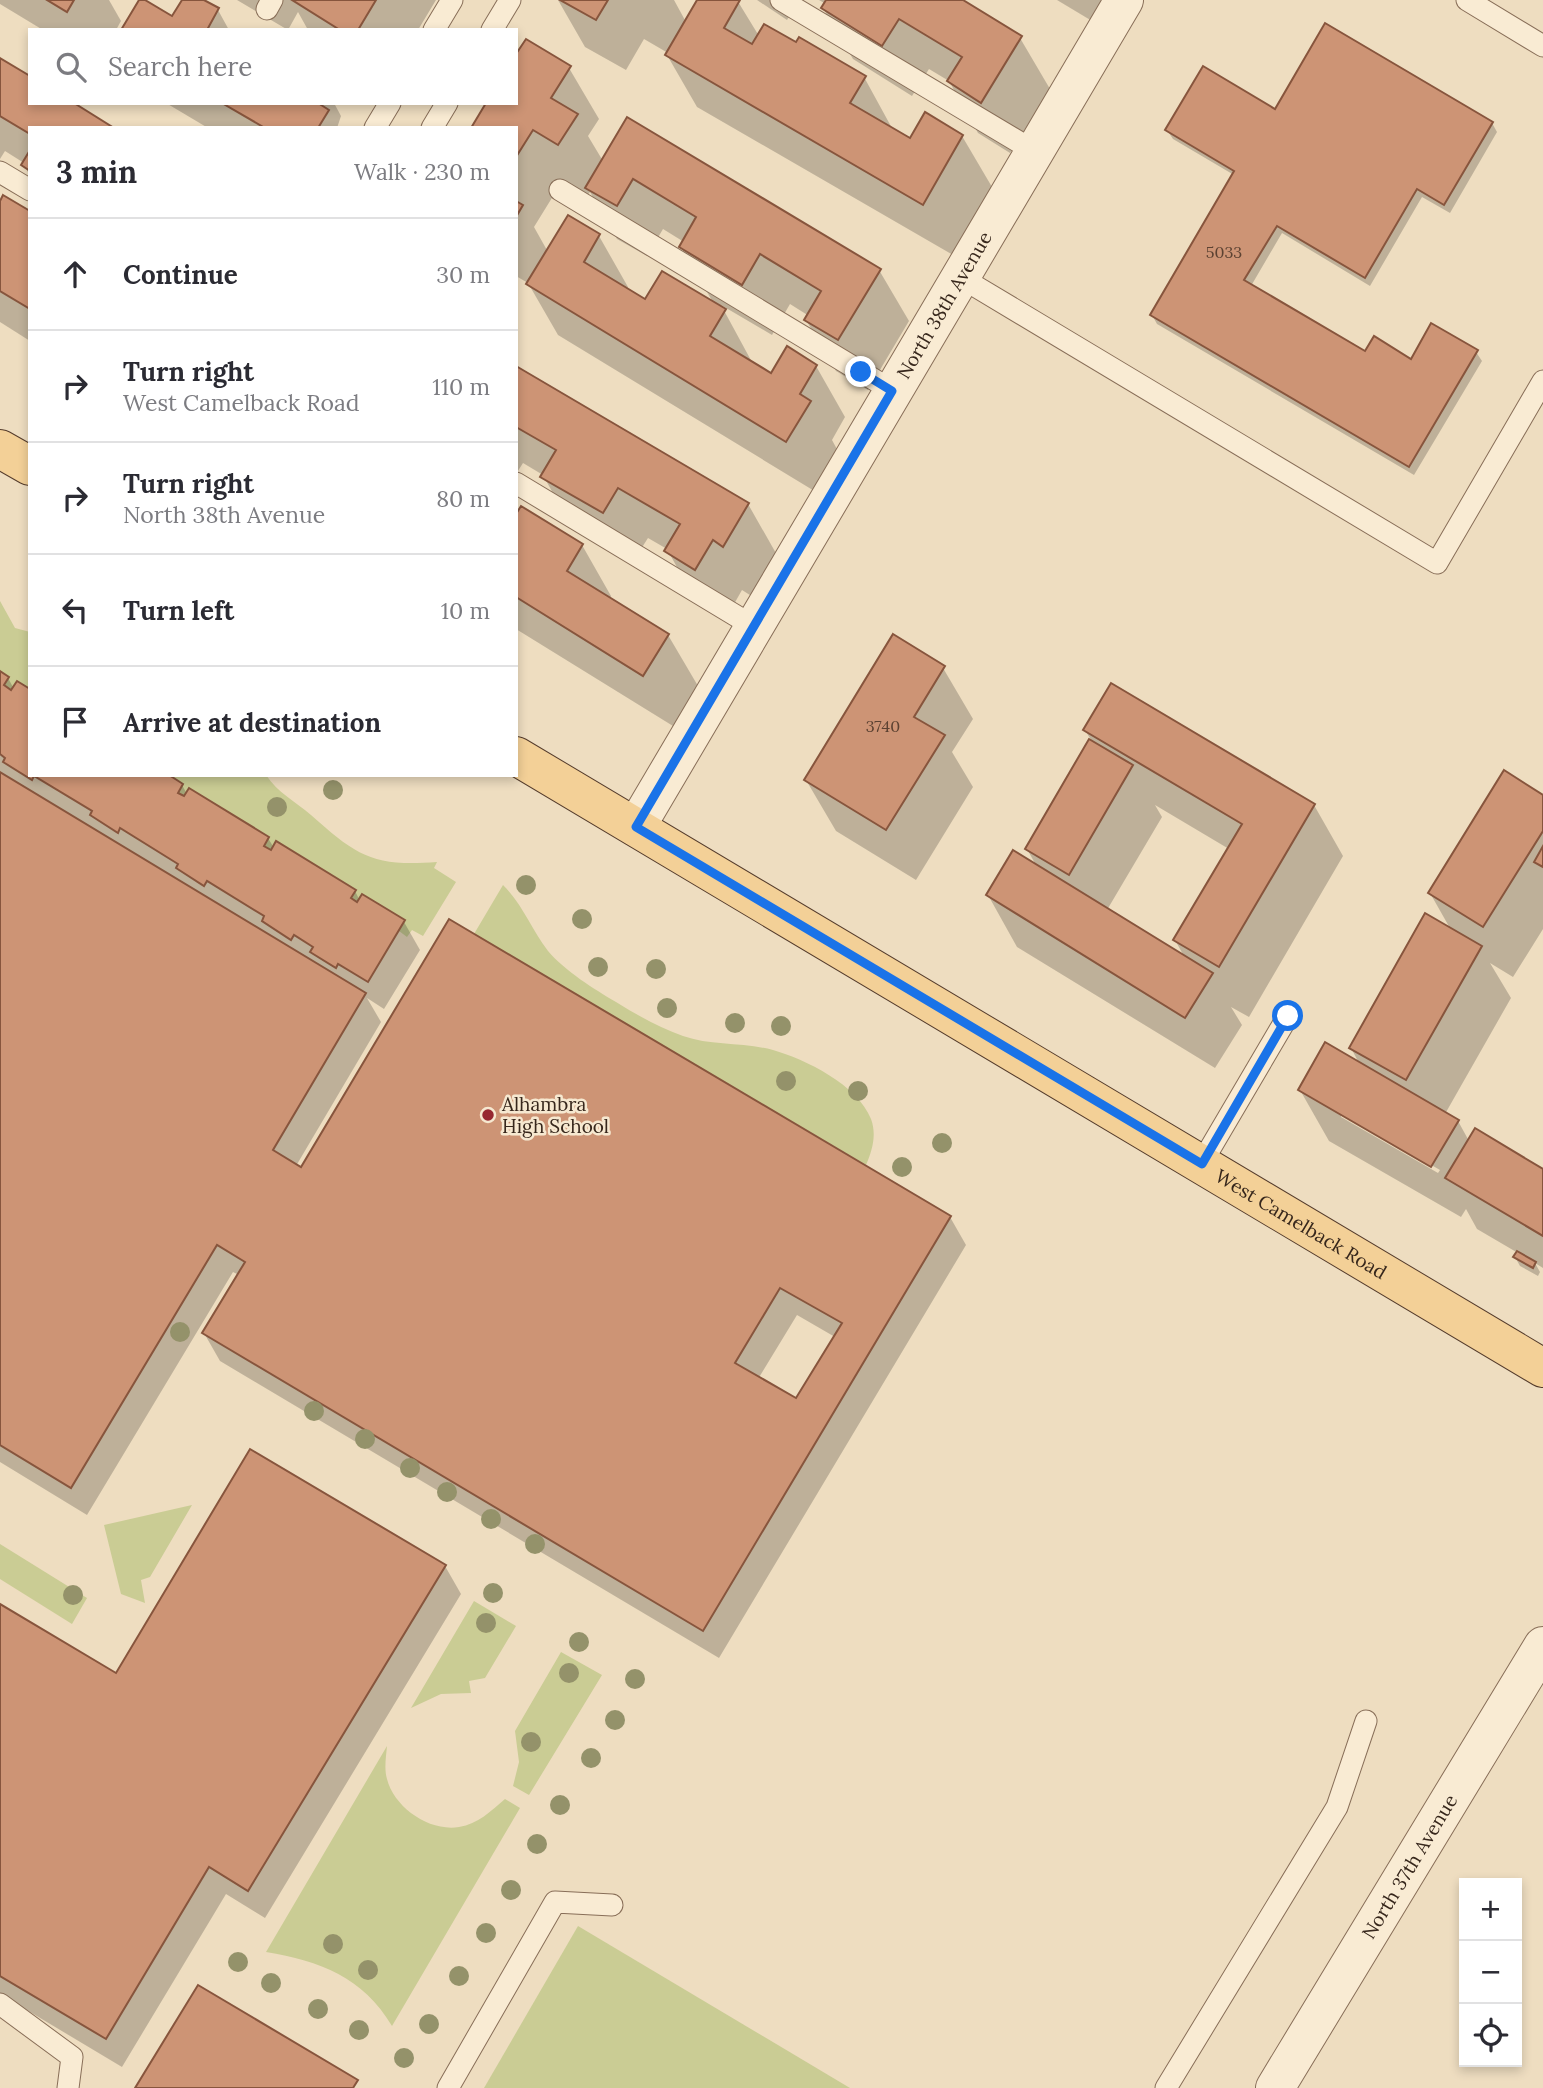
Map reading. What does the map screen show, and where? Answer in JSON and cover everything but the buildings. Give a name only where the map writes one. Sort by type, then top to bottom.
[{"type":"main road","points":[[0,449],[28,465]]},
{"type":"main road","name":"West Camelback Road","points":[[518,757],[1543,1368]]},
{"type":"street","name":"North 38th Avenue","points":[[636,827],[1124,0]]},
{"type":"street","name":"North 37th Avenue","points":[[1275,2088],[1543,1646]]},
{"type":"lane","points":[[435,28],[452,0]]},
{"type":"lane","points":[[493,28],[510,0]]},
{"type":"lane","points":[[781,0],[1034,151]]},
{"type":"lane","points":[[1467,0],[1543,46]]},
{"type":"lane","points":[[376,126],[389,105]]},
{"type":"lane","points":[[433,126],[446,105]]},
{"type":"lane","points":[[0,172],[28,189]]},
{"type":"lane","points":[[560,190],[892,391]]},
{"type":"lane","points":[[960,276],[1437,563],[1543,382]]},
{"type":"lane","points":[[518,483],[753,626]]},
{"type":"lane","points":[[1202,1164],[1288,1016]]},
{"type":"lane","points":[[1166,2088],[1337,1807],[1366,1721]]},
{"type":"lane","points":[[448,2088],[555,1902],[612,1905]]},
{"type":"lane","points":[[0,2004],[72,2057],[68,2088]]},
{"type":"green space","points":[[0,601],[15,628],[28,631],[28,689],[11,690],[4,685],[0,671]]},
{"type":"green space","points":[[172,777],[268,777],[281,792],[354,849],[367,856],[397,863],[437,862],[434,868],[456,882],[423,936],[412,930],[407,937],[399,931],[405,920],[363,895],[357,902],[351,898],[356,890],[277,841],[271,850],[264,846],[269,837],[189,788],[184,796],[178,793],[183,784]]},
{"type":"green space","points":[[503,885],[542,943],[563,966],[632,1012],[694,1039],[786,1054],[815,1067],[843,1085],[864,1107],[873,1125],[873,1143],[866,1165],[474,934]]},
{"type":"green space","points":[[192,1505],[150,1577],[141,1580],[145,1603],[121,1594],[104,1525]]},
{"type":"green space","points":[[0,1544],[87,1598],[72,1624],[0,1579]]},
{"type":"green space","points":[[474,1601],[516,1626],[485,1678],[469,1681],[471,1693],[441,1694],[411,1708]]},
{"type":"green space","points":[[561,1652],[602,1675],[529,1795],[513,1786],[519,1762],[515,1731]]},
{"type":"green space","points":[[387,1746],[386,1771],[391,1789],[405,1808],[425,1821],[436,1826],[459,1827],[484,1816],[505,1799],[520,1808],[392,2026],[368,1995],[354,1983],[322,1966],[266,1952]]},
{"type":"green space","points":[[578,1926],[850,2088],[484,2088]]},
{"type":"place","name":"Alhambra High School","points":[[488,1115]]},
{"type":"route","points":[[861,372],[892,391],[636,827],[1202,1164],[1288,1016]]}]
